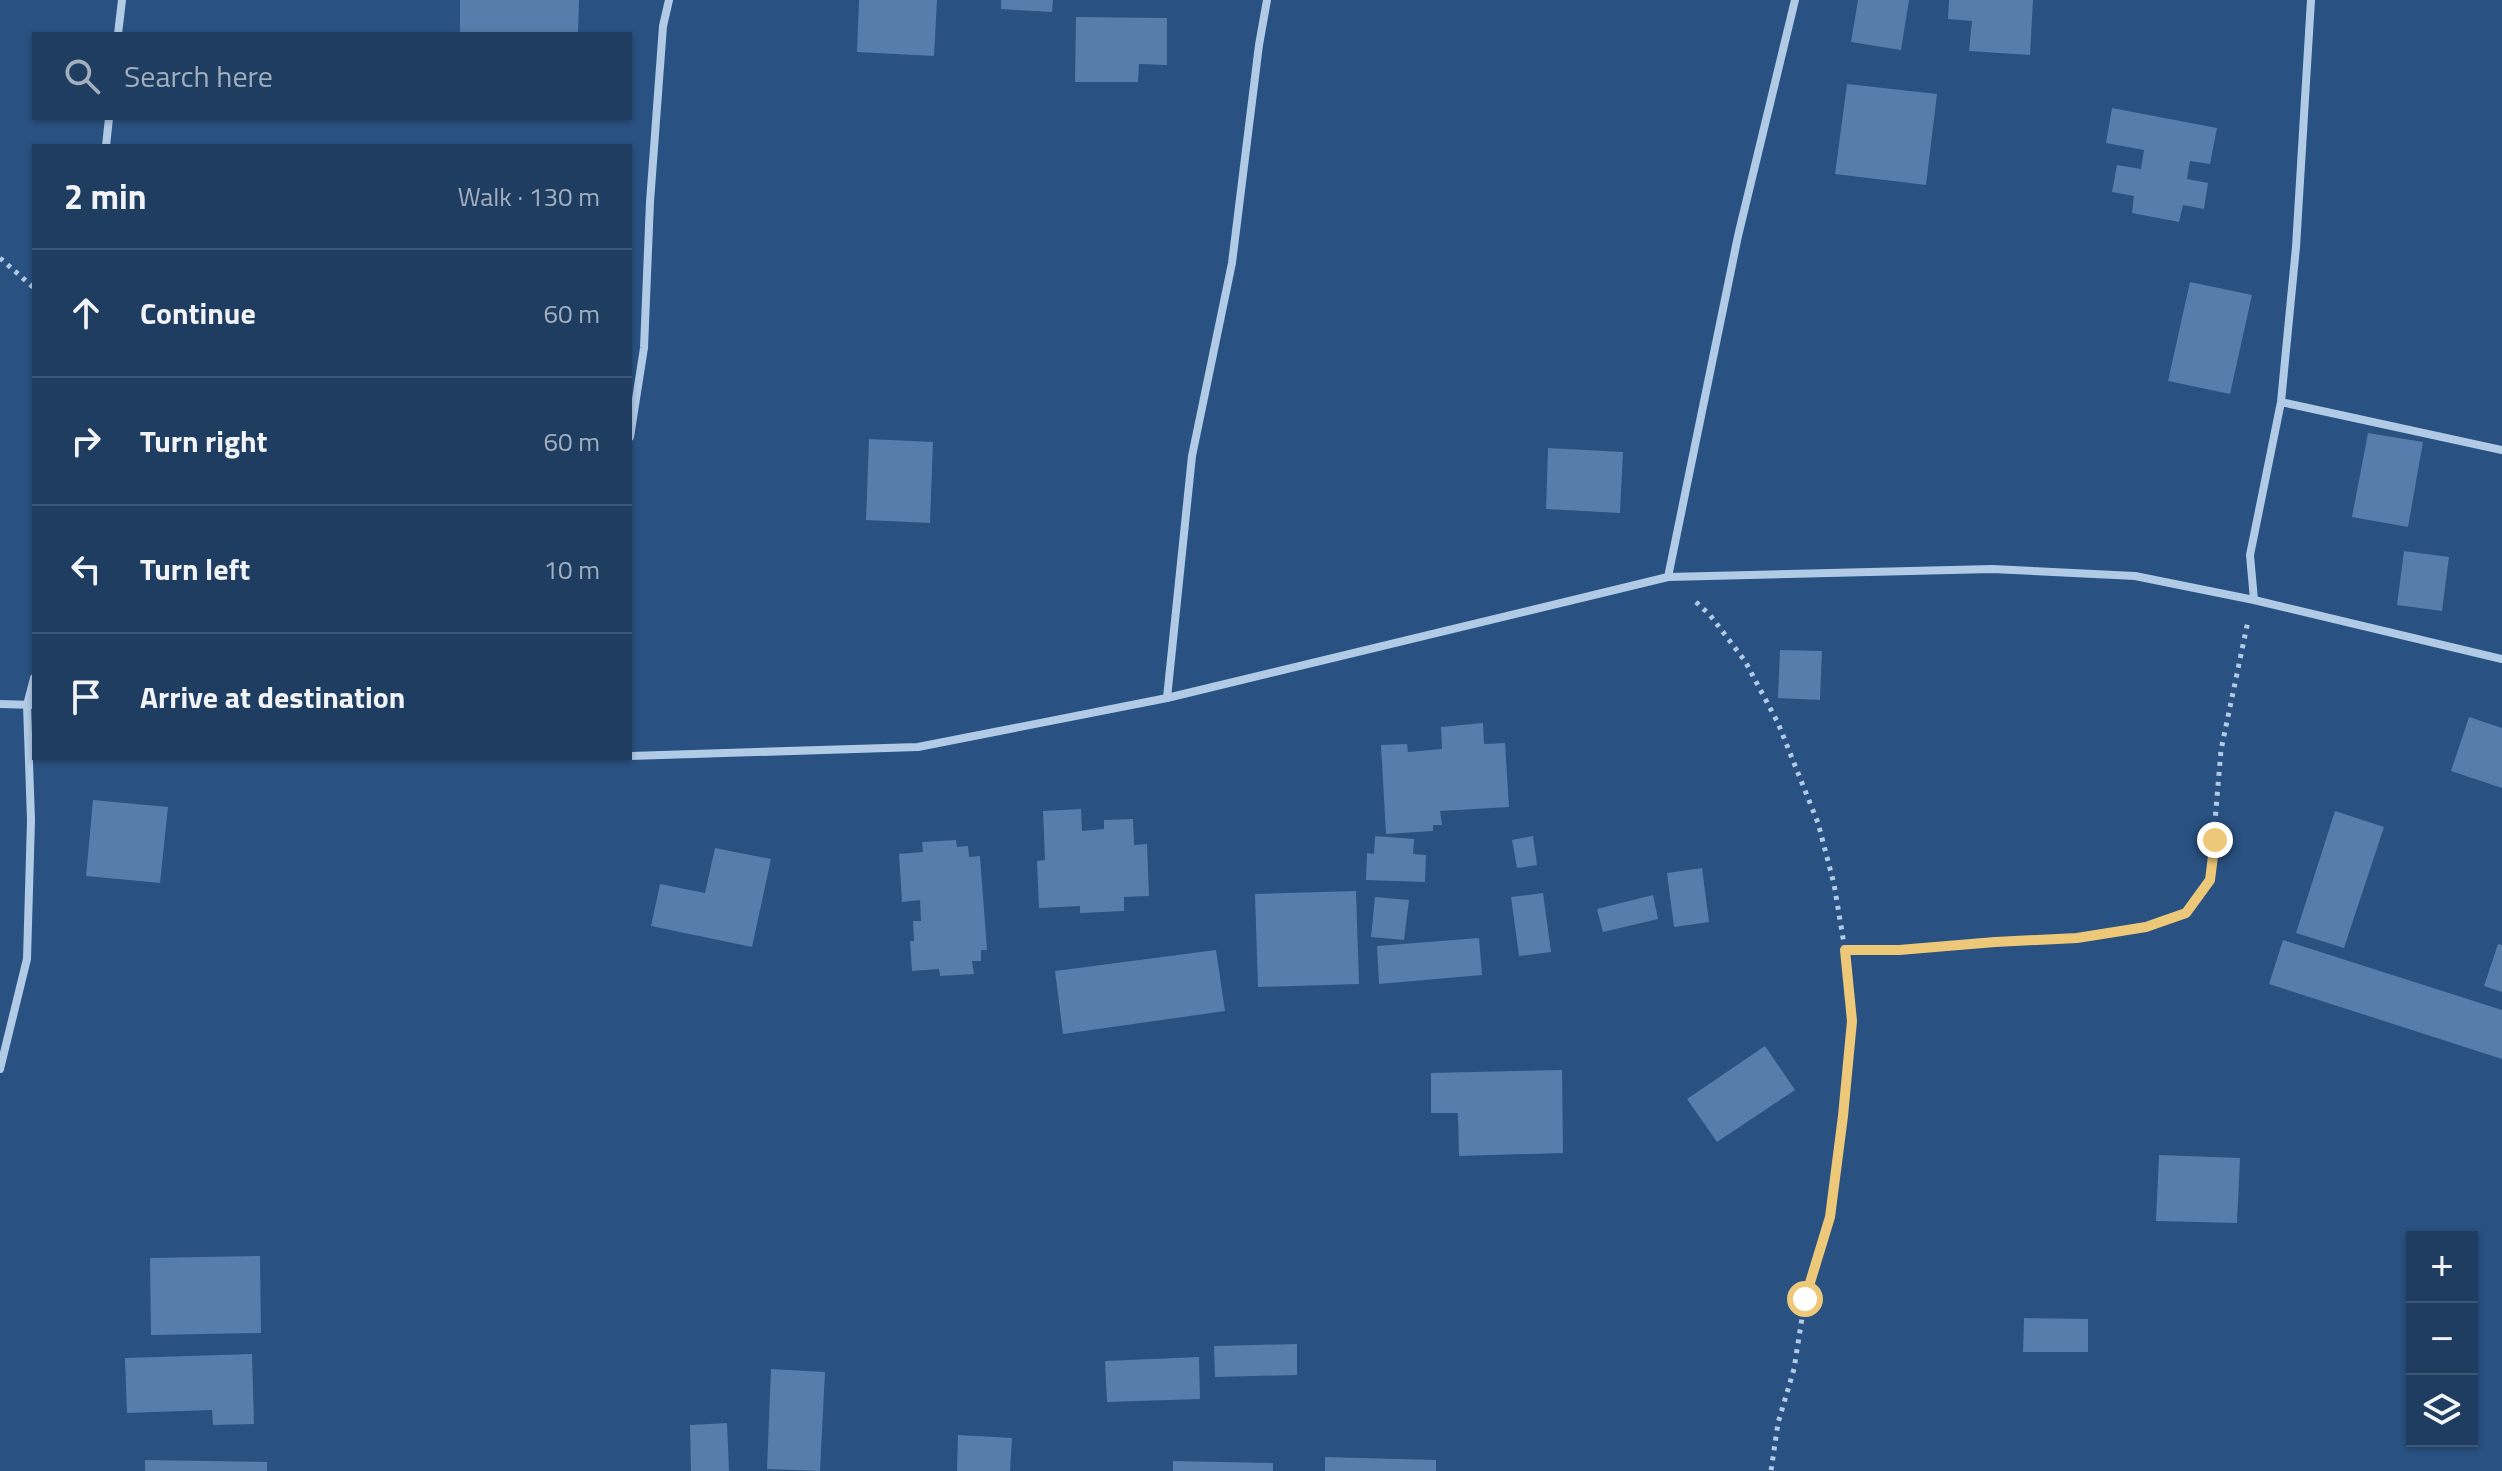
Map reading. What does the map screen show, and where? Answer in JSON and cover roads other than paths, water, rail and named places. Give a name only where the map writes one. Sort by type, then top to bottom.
[{"type":"street","points":[[118,32],[122,0]]},
{"type":"street","points":[[632,424],[644,348],[652,172],[663,26],[669,0]]},
{"type":"street","points":[[1167,698],[1192,456],[1232,263],[1267,0]]},
{"type":"street","points":[[1668,577],[1738,236],[1795,0]]},
{"type":"street","points":[[2254,600],[2250,555],[2281,402],[2296,247],[2311,0]]},
{"type":"street","points":[[106,144],[109,120]]},
{"type":"street","points":[[2281,402],[2502,450]]},
{"type":"street","points":[[632,756],[918,747],[1167,698],[1668,577],[1992,569],[2135,576],[2254,600],[2502,659]]},
{"type":"street","points":[[0,704],[30,705],[31,820],[27,959],[0,1069]]}]
